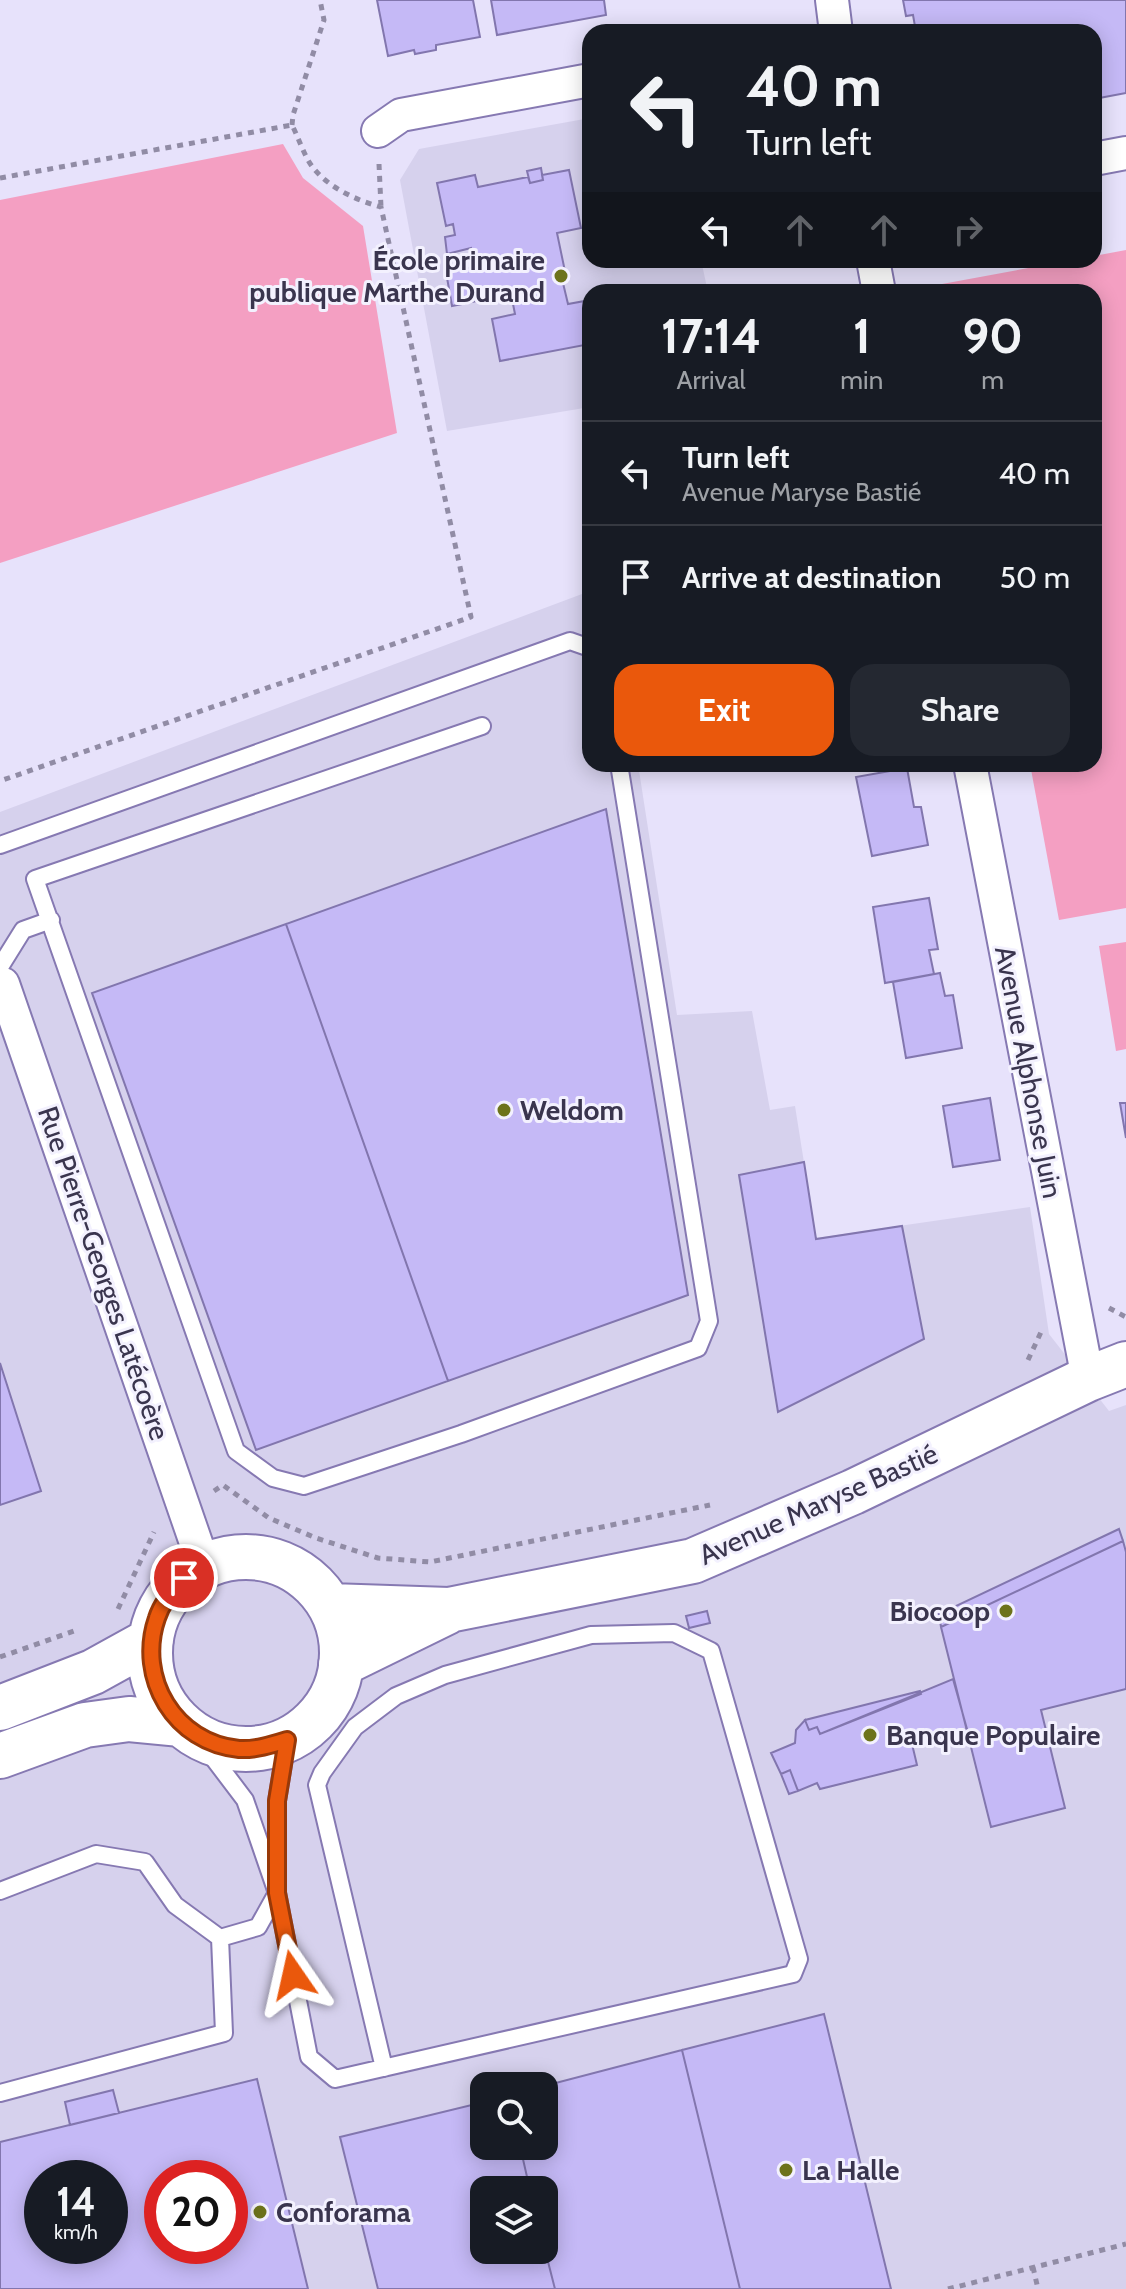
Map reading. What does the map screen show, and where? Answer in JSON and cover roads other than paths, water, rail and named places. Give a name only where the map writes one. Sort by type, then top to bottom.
[{"type":"street","points":[[832,0],[835,24]]},
{"type":"street","points":[[378,131],[401,115],[582,81]]},
{"type":"street","points":[[1102,158],[1126,153]]},
{"type":"street","name":"Avenue Alphonse Juin","points":[[972,772],[1107,1372]]},
{"type":"street","name":"Rue Pierre-Georges Latécoère","points":[[0,983],[3,984],[204,1566]]},
{"type":"street","name":"Avenue Maryse Bastié","points":[[330,1606],[449,1610],[693,1561],[853,1492],[1107,1372]]},
{"type":"street","points":[[0,1756],[85,1725],[129,1719],[188,1729],[217,1744],[240,1749],[264,1747],[287,1740],[304,1730],[330,1700],[337,1683],[342,1644],[330,1606],[316,1586],[297,1571],[275,1561],[252,1556],[227,1558],[204,1566],[184,1578],[168,1596],[157,1617],[151,1640],[151,1663],[156,1686],[167,1707],[188,1729]]},
{"type":"street","name":"Avenue Maryse Bastié","points":[[341,1664],[449,1610]]},
{"type":"street","points":[[0,1708],[93,1672],[151,1640]]},
{"type":"lane","points":[[0,845],[570,641],[582,645]]},
{"type":"lane","points":[[482,726],[35,879],[236,1451],[273,1478],[304,1486],[461,1434],[698,1348],[709,1321],[620,772]]},
{"type":"lane","points":[[0,967],[23,930],[51,920]]},
{"type":"lane","points":[[188,1729],[245,1800],[277,1893],[309,2057],[335,2079],[384,2068],[793,1974],[799,1959],[711,1651],[674,1633],[591,1635],[445,1675],[396,1696],[355,1727],[317,1785],[384,2068]]},
{"type":"lane","points":[[220,1938],[258,1927],[277,1893],[277,1801],[287,1740]]},
{"type":"lane","points":[[0,1891],[96,1854],[145,1862],[175,1905],[220,1938]]},
{"type":"lane","points":[[0,2093],[224,2033],[220,1938]]},
{"type":"place","name":"École primaire publique Marthe Durand","points":[[561,276]]},
{"type":"place","name":"Weldom","points":[[504,1110]]},
{"type":"place","name":"Biocoop","points":[[1006,1611]]},
{"type":"place","name":"Banque Populaire","points":[[870,1735]]},
{"type":"place","name":"La Halle","points":[[786,2170]]},
{"type":"place","name":"Conforama","points":[[260,2212]]}]
